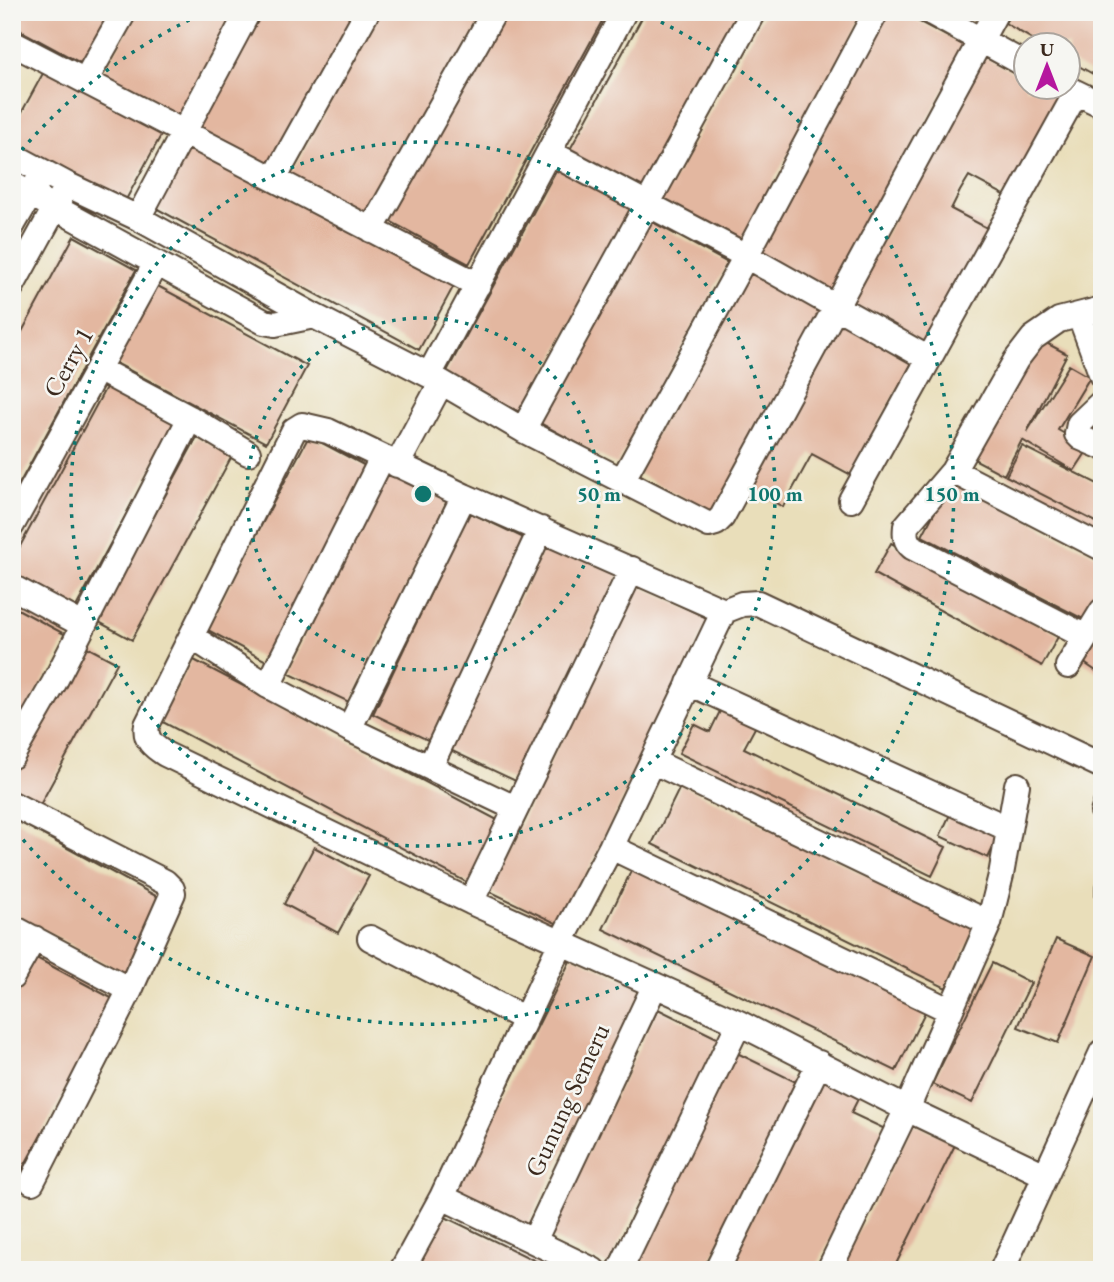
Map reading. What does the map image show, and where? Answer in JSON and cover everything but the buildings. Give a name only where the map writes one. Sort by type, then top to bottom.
[{"type":"street","points":[[85,81],[124,12]]},
{"type":"street","points":[[138,218],[248,12]]},
{"type":"street","points":[[274,179],[367,12]]},
{"type":"street","points":[[371,230],[494,12]]},
{"type":"street","points":[[268,686],[390,461],[413,435],[478,285],[624,12]]},
{"type":"street","points":[[523,430],[753,12]]},
{"type":"street","points":[[623,479],[876,12]]},
{"type":"street","points":[[929,12],[1012,57]]},
{"type":"street","points":[[12,155],[138,218],[434,386],[623,479],[709,525],[722,517],[996,12]]},
{"type":"street","points":[[12,43],[478,285]]},
{"type":"street","points":[[1082,95],[1102,105]]},
{"type":"street","points":[[851,500],[1065,102]]},
{"type":"street","points":[[549,152],[746,256],[929,359]]},
{"type":"street","points":[[12,226],[21,188],[44,172]]},
{"type":"street","points":[[12,286],[68,185]]},
{"type":"street","points":[[21,188],[264,322],[279,323],[310,317]]},
{"type":"street","name":"Cerry 1","points":[[12,525],[156,263]]},
{"type":"street","points":[[1086,637],[909,544],[905,533],[906,526],[953,471],[1033,338],[1059,320],[1091,312],[1102,376]]},
{"type":"street","points":[[98,369],[190,418],[248,453]]},
{"type":"street","points":[[1102,402],[1079,424],[1077,433],[1080,438],[1102,447]]},
{"type":"street","points":[[12,756],[190,418]]},
{"type":"street","points":[[724,611],[464,496],[328,431],[311,425],[298,426],[147,725],[146,732],[153,746],[272,807],[471,902],[739,1023],[907,1109],[1045,1175]]},
{"type":"street","points":[[953,471],[1102,548]]},
{"type":"street","points":[[349,729],[464,496]]},
{"type":"street","points":[[430,767],[541,529]]},
{"type":"street","points":[[471,902],[632,569]]},
{"type":"street","points":[[12,587],[83,625]]},
{"type":"street","points":[[402,1270],[442,1197],[561,942],[654,762],[724,611],[742,604],[758,603],[1102,766]]},
{"type":"street","points":[[1068,666],[1102,611]]},
{"type":"street","points":[[192,637],[268,686],[349,729],[515,808]]},
{"type":"street","points":[[689,682],[1009,830]]},
{"type":"street","points":[[654,762],[989,923]]},
{"type":"street","points":[[830,1270],[907,1109],[989,923],[1017,785]]},
{"type":"street","points":[[12,804],[165,882],[172,889],[173,898],[130,990],[32,1182]]},
{"type":"street","points":[[611,847],[949,1010]]},
{"type":"street","points":[[12,977],[23,932],[130,990]]},
{"type":"street","points":[[370,938],[525,1019]]},
{"type":"street","name":"Gunung Semeru","points":[[534,1241],[655,985]]},
{"type":"street","points":[[620,1270],[739,1023]]},
{"type":"street","points":[[1002,1270],[1102,1052]]},
{"type":"street","points":[[717,1270],[819,1063]]},
{"type":"street","points":[[442,1197],[593,1270]]},
{"type":"lane","points":[[1102,797],[1097,812],[1102,829]]},
{"type":"lane","points":[[1102,887],[1102,906]]}]
